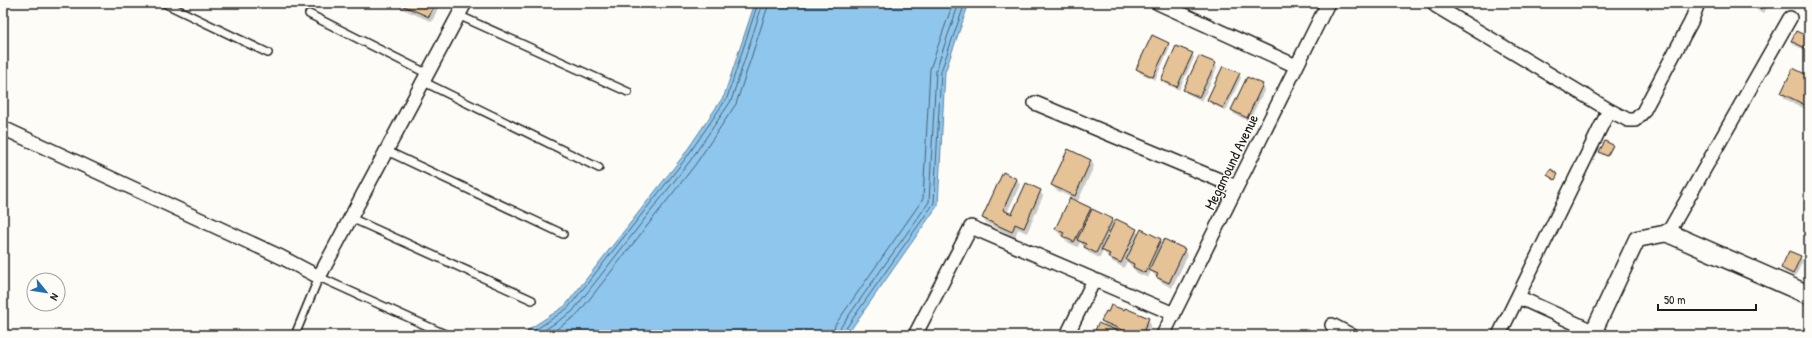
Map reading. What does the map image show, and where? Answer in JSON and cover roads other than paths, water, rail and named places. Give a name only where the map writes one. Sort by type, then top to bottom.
[{"type":"main road","points":[[1668,234],[1809,296]]},
{"type":"street","points":[[3,128],[281,257],[319,277],[465,3]]},
{"type":"street","points":[[1158,3],[1296,66]]},
{"type":"street","name":"Megamound Avenue","points":[[1163,335],[1328,3]]},
{"type":"street","points":[[1436,6],[1609,110],[1628,120],[1635,120],[1644,112],[1691,22],[1698,3]]},
{"type":"street","points":[[1518,297],[1596,334],[1637,239],[1668,234],[1790,18]]},
{"type":"street","points":[[1035,103],[1236,187]]},
{"type":"street","points":[[1499,335],[1609,110]]},
{"type":"street","points":[[915,335],[971,227],[1174,314]]},
{"type":"street","points":[[1067,335],[1094,280]]},
{"type":"street","points":[[1332,325],[1351,335]]},
{"type":"lane","points":[[164,3],[268,53]]},
{"type":"lane","points":[[309,14],[426,78],[600,168]]},
{"type":"lane","points":[[458,15],[628,92]]},
{"type":"lane","points":[[387,151],[562,234]]},
{"type":"lane","points":[[351,218],[532,300]]},
{"type":"lane","points":[[295,335],[319,277],[447,335]]},
{"type":"water","points":[[755,3],[969,3],[945,72],[938,205],[847,335],[520,335],[565,306],[683,156],[724,96]]}]
